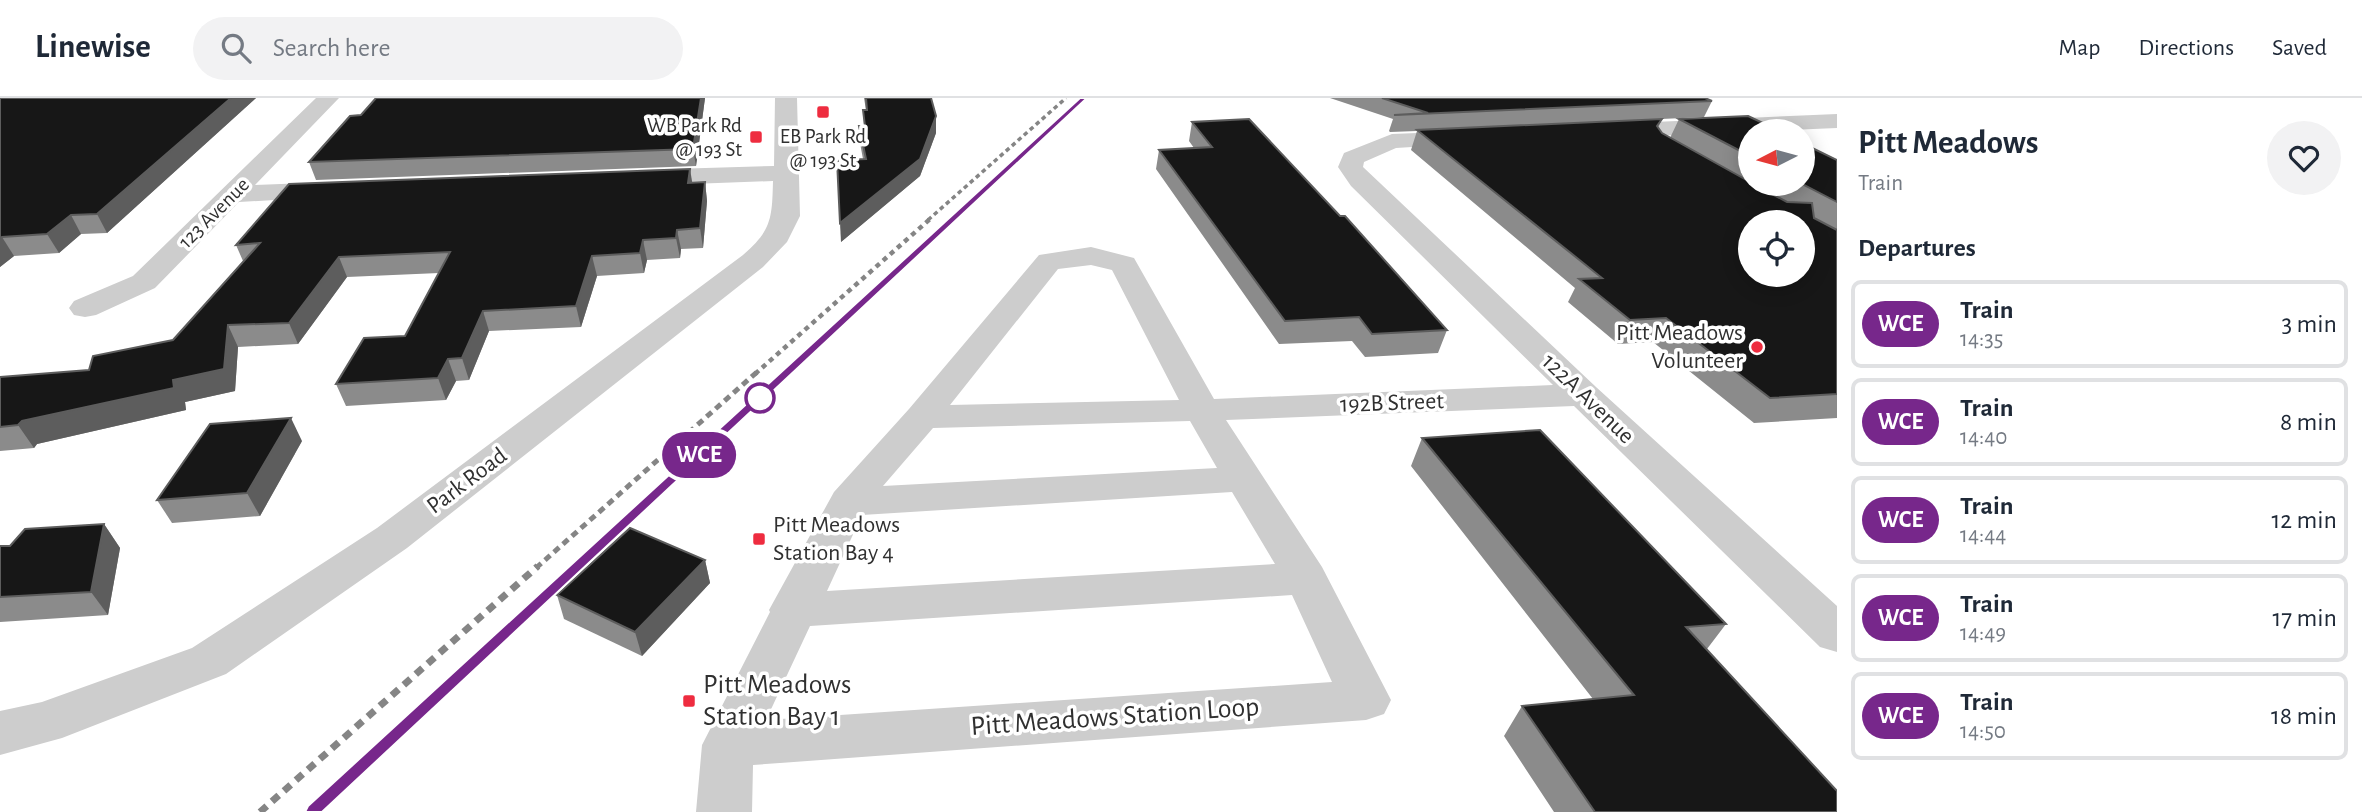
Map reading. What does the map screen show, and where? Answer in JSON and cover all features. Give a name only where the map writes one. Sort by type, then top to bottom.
[{"type":"street","name":"123 Avenue","points":[[85,307],[144,282],[328,98]]},
{"type":"street","name":"Park Road","points":[[0,733],[44,723],[209,661],[392,538],[773,244],[786,216],[786,98]]},
{"type":"street","points":[[1815,123],[1837,121]]},
{"type":"street","points":[[1738,129],[1589,140],[1666,148],[1738,143]]},
{"type":"street","points":[[1815,139],[1837,138]]},
{"type":"street","name":"122A Avenue","points":[[1485,144],[1364,154],[1350,167],[1360,181],[1583,395],[1837,634]]},
{"type":"street","points":[[616,179],[787,173]]},
{"type":"street","points":[[233,194],[356,189]]},
{"type":"street","name":"Pitt Meadows Station Loop","points":[[724,812],[728,744],[792,610],[848,502],[922,417],[1049,261],[1091,256],[1124,264],[1202,410],[1242,479],[1306,578],[1366,700],[728,744]]},
{"type":"street","name":"192B Street","points":[[1202,410],[1583,395]]},
{"type":"street","points":[[922,417],[1202,410]]},
{"type":"street","points":[[848,502],[1242,479]]},
{"type":"street","points":[[792,610],[1306,578]]},
{"type":"building","points":[[0,98],[231,98],[97,214],[71,215],[47,234],[0,238]]},
{"type":"building","points":[[376,98],[701,98],[693,149],[309,162],[350,116],[361,115]]},
{"type":"building","points":[[866,98],[931,98],[936,116],[920,159],[840,223],[837,160],[866,159],[859,126],[865,126],[863,110],[867,110]]},
{"type":"building","points":[[1382,98],[1705,98],[1712,101],[1394,115],[1428,113]]},
{"type":"building","points":[[1748,116],[1754,119],[1738,119],[1738,150],[1679,119]]},
{"type":"building","points":[[1249,119],[1340,216],[1345,216],[1447,330],[1372,334],[1359,317],[1285,321],[1159,150],[1212,147],[1192,122]]},
{"type":"building","points":[[1662,119],[1657,126],[1662,133],[1738,175],[1738,196],[1776,196],[1787,202],[1812,203],[1813,210],[1738,210],[1738,287],[1815,287],[1815,219],[1837,230],[1837,394],[1770,398],[1666,318],[1630,320],[1579,279],[1602,278],[1417,130]]},
{"type":"building","points":[[1815,149],[1837,160],[1837,202],[1815,191]]},
{"type":"building","points":[[690,169],[688,183],[705,182],[700,228],[677,230],[676,238],[643,240],[640,253],[592,256],[576,306],[483,311],[462,358],[448,359],[438,378],[336,384],[364,338],[405,336],[450,252],[339,257],[289,323],[228,325],[224,369],[173,380],[174,388],[0,427],[0,377],[89,370],[93,356],[173,340],[260,243],[236,245],[289,184]]},
{"type":"building","points":[[291,418],[247,493],[157,500],[210,424]]},
{"type":"building","points":[[1540,430],[1726,624],[1686,627],[1837,791],[1837,812],[1595,812],[1522,706],[1634,695],[1422,438]]},
{"type":"building","points":[[104,524],[91,592],[0,597],[0,546],[10,546],[25,529]]},
{"type":"building","points":[[630,528],[705,560],[635,632],[557,595]]},
{"type":"railway","points":[[928,220],[1066,98]]},
{"type":"railway","points":[[951,220],[1083,98]]},
{"type":"railway","points":[[755,374],[930,219]]},
{"type":"railway","points":[[786,374],[953,219]]},
{"type":"railway","points":[[536,568],[757,372]]},
{"type":"railway","points":[[578,568],[788,372]]},
{"type":"railway","points":[[260,812],[538,566]]},
{"type":"railway","points":[[315,812],[580,566]]},
{"type":"train","name":"WCE","points":[[315,812],[1083,98]]},
{"type":"place","name":"EB Park Rd @ 193 St","points":[[823,112]]},
{"type":"place","name":"WB Park Rd @ 193 St","points":[[756,137]]},
{"type":"place","name":"Pitt Meadows Volunteer","points":[[1757,347]]},
{"type":"place","name":"Pitt Meadows Station Bay 4","points":[[759,539]]},
{"type":"place","name":"Pitt Meadows Station Bay 1","points":[[689,701]]}]
